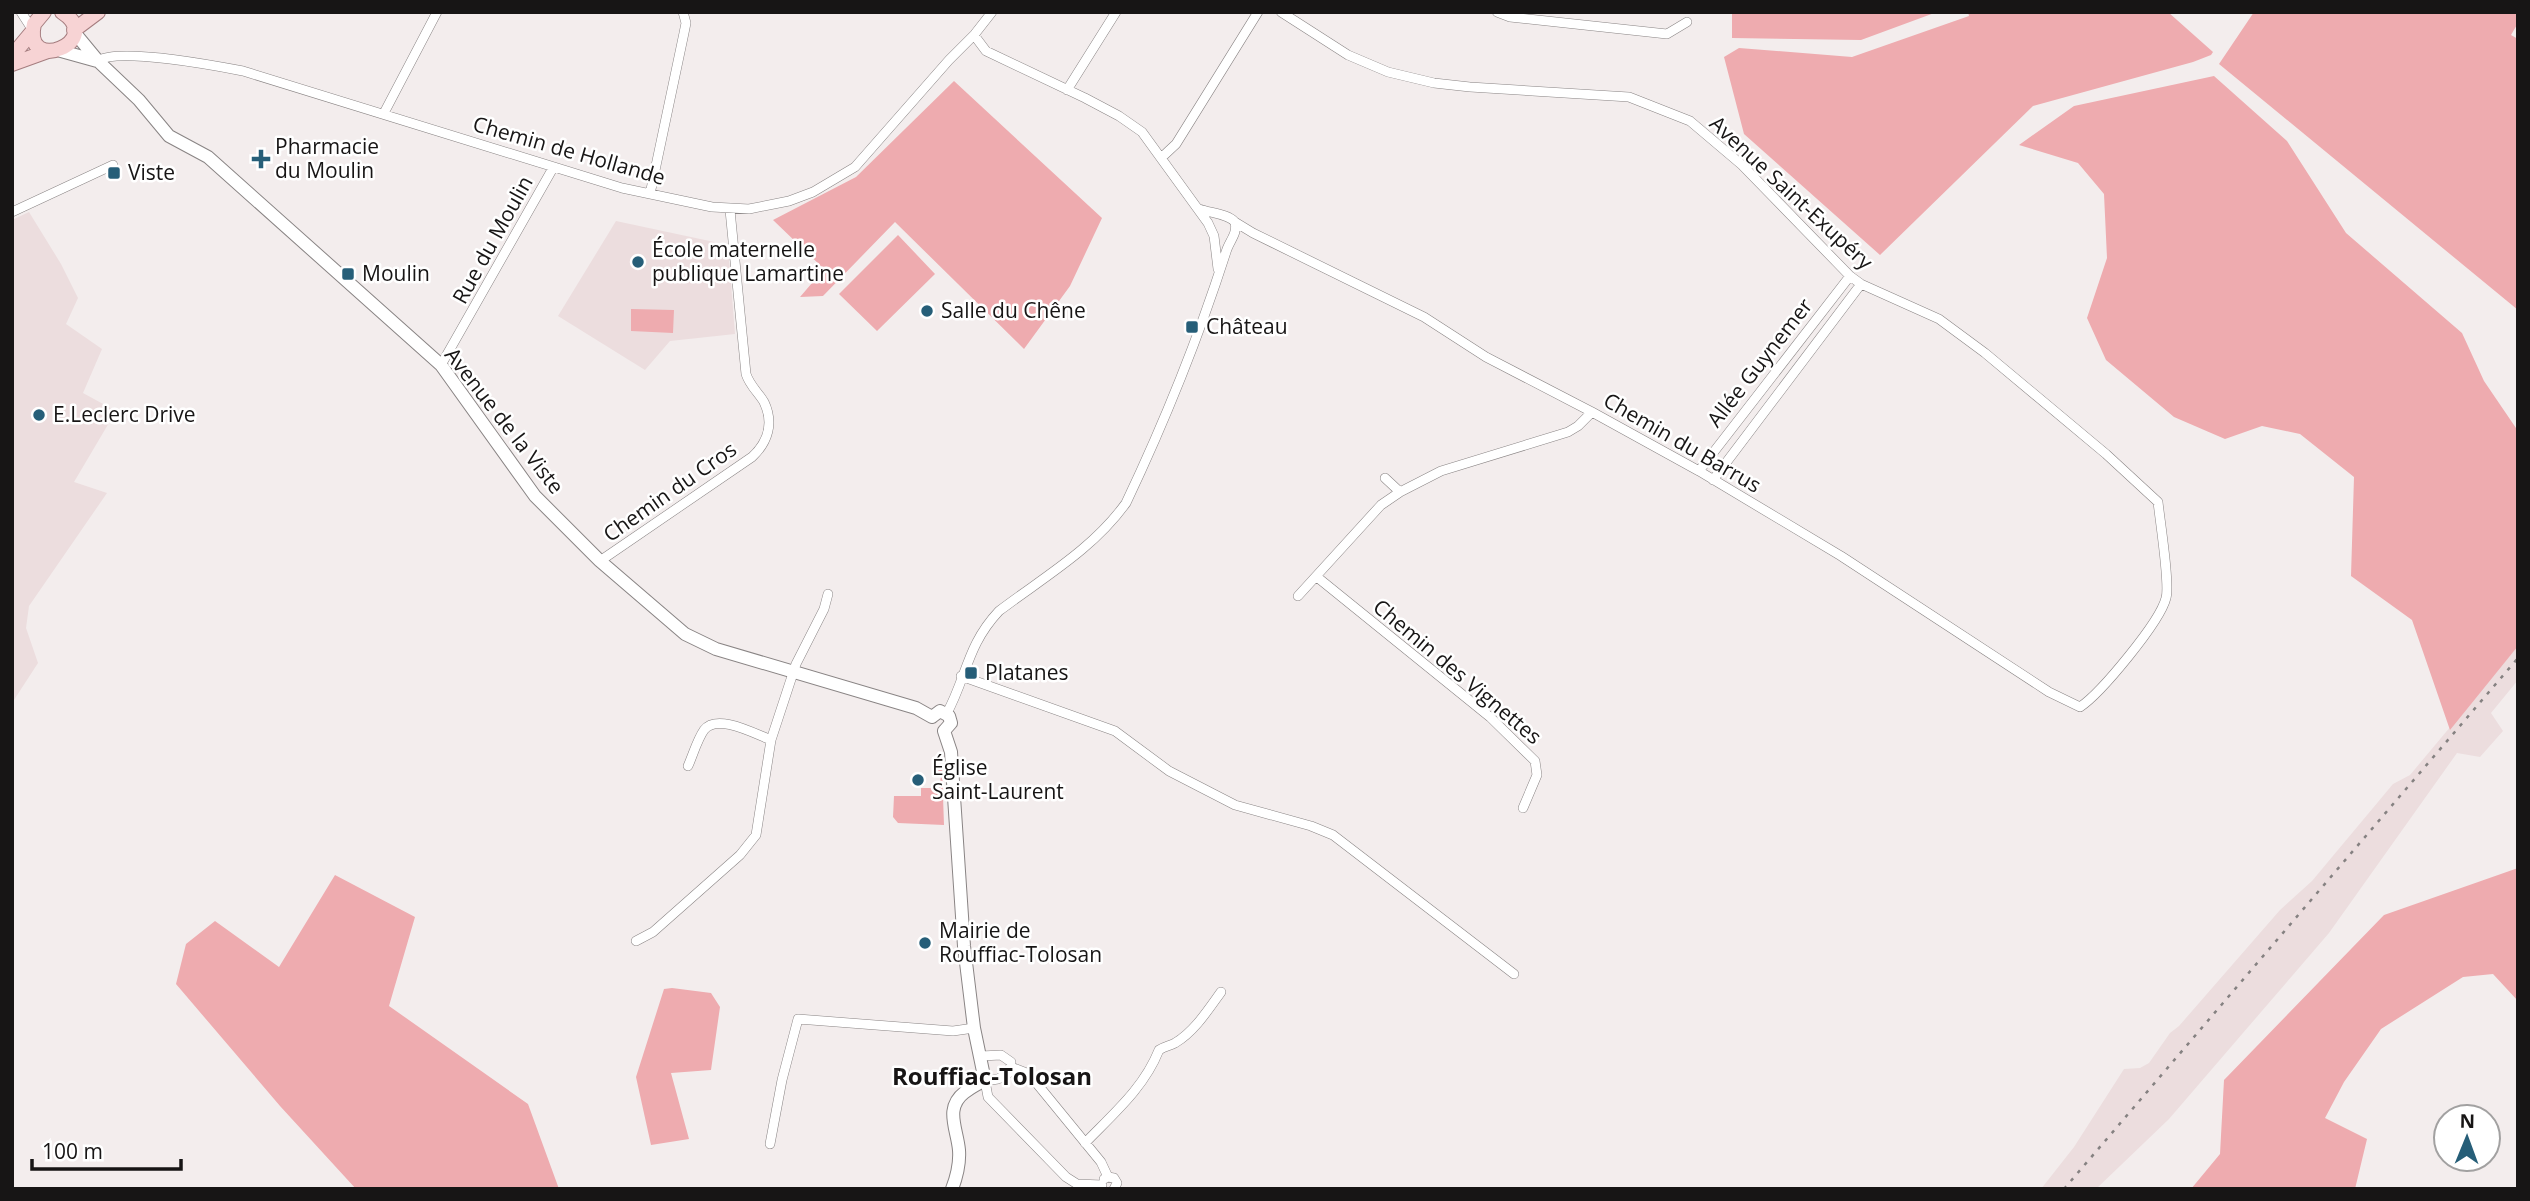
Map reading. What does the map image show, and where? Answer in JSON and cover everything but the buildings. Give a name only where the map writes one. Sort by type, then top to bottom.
[{"type":"main road","points":[[12,56],[32,30],[36,19],[44,12]]},
{"type":"main road","points":[[62,12],[71,20],[74,31]]},
{"type":"main road","points":[[12,64],[70,43],[74,31],[98,12]]},
{"type":"main road","points":[[32,30],[35,42],[54,51]]},
{"type":"street","points":[[21,12],[32,30]]},
{"type":"street","points":[[384,113],[437,12]]},
{"type":"street","points":[[650,194],[686,23],[683,12]]},
{"type":"street","name":"Chemin de Hollande","points":[[97,61],[103,57],[114,56],[197,62],[243,71],[553,168],[650,194],[730,209],[749,209],[789,201],[827,185],[855,167],[992,12]]},
{"type":"street","points":[[1067,90],[1116,12]]},
{"type":"street","points":[[1161,158],[1176,144],[1258,12]]},
{"type":"street","name":"Avenue Saint-Exupéry","points":[[1281,12],[1348,55],[1388,72],[1433,83],[1470,87],[1629,97],[1690,121],[1742,165],[1850,276],[1861,284],[1939,319],[1985,353],[2106,454],[2158,502],[2167,596],[2161,613],[2116,672],[2091,700],[2080,707]]},
{"type":"street","points":[[1497,12],[1510,17],[1667,34],[1687,22]]},
{"type":"street","name":"Avenue de la Viste","points":[[74,31],[97,61],[139,100],[169,136],[208,157],[441,365],[535,496],[600,561],[685,634],[716,649],[916,708],[932,717]]},
{"type":"street","points":[[974,35],[986,51],[1119,116],[1142,132],[1199,209],[1213,233],[1222,240],[1253,233]]},
{"type":"street","name":"Avenue de la Viste","points":[[54,51],[97,61]]},
{"type":"street","points":[[12,212],[113,165]]},
{"type":"street","name":"Rue du Moulin","points":[[441,365],[553,168]]},
{"type":"street","name":"Chemin du Cros","points":[[600,561],[752,457],[763,447],[769,436],[765,405],[749,384],[746,374],[730,209]]},
{"type":"street","points":[[944,731],[951,723],[947,713],[977,637],[999,611],[1085,549],[1111,524],[1126,503],[1195,339],[1237,227],[1229,216],[1199,209]]},
{"type":"street","points":[[1218,274],[1213,221],[1220,216]]},
{"type":"street","name":"Chemin du Barrus","points":[[1235,222],[1424,317],[1486,357],[1699,471],[1841,556],[2049,692],[2080,707]]},
{"type":"street","name":"Allée Guynemer","points":[[1699,471],[1850,276]]},
{"type":"street","name":"Allée Guynemer","points":[[1713,480],[1861,284]]},
{"type":"street","points":[[1298,596],[1381,505],[1400,492],[1441,471],[1567,432],[1578,426],[1592,412]]},
{"type":"street","points":[[1385,478],[1400,492]]},
{"type":"street","name":"Chemin des Vignettes","points":[[1317,578],[1490,717],[1535,761],[1537,775],[1523,808]]},
{"type":"street","points":[[636,941],[653,932],[740,855],[756,835],[771,740],[793,671],[824,609],[828,594]]},
{"type":"street","points":[[961,676],[1115,731],[1169,771],[1235,805],[1311,826],[1333,835],[1514,974]]},
{"type":"street","points":[[944,731],[934,728],[932,717],[940,711],[947,713]]},
{"type":"street","points":[[688,766],[705,729],[713,723],[723,722],[771,740]]},
{"type":"street","points":[[944,731],[951,752],[964,946],[974,1027],[988,1097],[1066,1177],[1077,1184],[1116,1180],[1118,1188]]},
{"type":"street","points":[[1085,1143],[1136,1090],[1152,1069],[1159,1050],[1175,1043],[1193,1027],[1221,992]]},
{"type":"street","points":[[770,1144],[782,1080],[798,1019],[954,1031],[974,1027]]},
{"type":"street","points":[[952,1189],[959,1162],[952,1115],[957,1099],[985,1081],[1010,1072],[1011,1062],[1002,1055],[981,1056]]},
{"type":"street","points":[[1011,1067],[1029,1074],[1101,1162],[1105,1183]]},
{"type":"shaded area","points":[[1732,12],[1937,12],[1861,40],[1732,38]]},
{"type":"shaded area","points":[[1968,12],[2168,12],[2213,52],[2193,62],[2033,106],[1880,255],[1744,134],[1724,57],[1739,48],[1852,57],[1969,16]]},
{"type":"shaded area","points":[[2254,12],[2518,12],[2518,23],[2511,35],[2518,39],[2518,310],[2219,64]]},
{"type":"shaded area","points":[[2214,76],[2287,141],[2346,233],[2462,333],[2484,381],[2518,431],[2518,646],[2450,730],[2412,620],[2351,576],[2354,477],[2300,434],[2262,426],[2225,439],[2174,417],[2106,360],[2087,318],[2107,258],[2104,194],[2078,163],[2019,145],[2074,106]]},
{"type":"shaded area","points":[[954,81],[1102,218],[1070,286],[1024,349],[895,222],[823,296],[800,297],[824,269],[773,220],[856,177]]},
{"type":"shaded area","points":[[29,212],[78,298],[66,324],[102,349],[83,393],[116,411],[74,482],[107,493],[29,606],[26,628],[38,663],[12,703],[12,220]]},
{"type":"shaded area","points":[[616,221],[719,243],[721,258],[729,259],[735,334],[670,341],[645,370],[558,316]]},
{"type":"shaded area","points":[[898,235],[935,274],[877,331],[839,294]]},
{"type":"shaded area","points":[[631,309],[674,310],[673,333],[631,331]]},
{"type":"shaded area","points":[[2518,646],[2518,680],[2491,713],[2503,731],[2480,757],[2457,753],[2329,933],[2169,1119],[2096,1189],[2041,1189],[2074,1147],[2124,1069],[2140,1068],[2149,1063],[2170,1033],[2280,910],[2312,881],[2393,784],[2410,775]]},
{"type":"shaded area","points":[[942,768],[944,825],[898,823],[893,817],[894,796],[921,796],[921,788],[939,788],[941,776],[933,772],[933,769]]},
{"type":"shaded area","points":[[2518,868],[2518,1001],[2493,974],[2463,977],[2381,1029],[2344,1082],[2325,1118],[2367,1139],[2355,1189],[2191,1189],[2220,1154],[2224,1080],[2384,915]]},
{"type":"shaded area","points":[[335,875],[415,917],[389,1006],[528,1104],[559,1189],[356,1189],[280,1106],[176,984],[186,944],[215,921],[279,967]]},
{"type":"shaded area","points":[[664,989],[711,993],[720,1007],[711,1070],[671,1073],[689,1139],[651,1145],[636,1077]]},
{"type":"railway","points":[[2064,1189],[2518,658]]},
{"type":"place","name":"Pharmacie du Moulin","points":[[261,159]]},
{"type":"place","name":"Viste","points":[[114,173]]},
{"type":"place","name":"École maternelle publique Lamartine","points":[[638,262]]},
{"type":"place","name":"Moulin","points":[[348,274]]},
{"type":"place","name":"Salle du Chêne","points":[[927,311]]},
{"type":"place","name":"Château","points":[[1192,327]]},
{"type":"place","name":"E.Leclerc Drive","points":[[39,415]]},
{"type":"place","name":"Platanes","points":[[971,673]]},
{"type":"place","name":"Église Saint-Laurent","points":[[918,780]]},
{"type":"place","name":"Mairie de Rouffiac-Tolosan","points":[[925,943]]},
{"type":"district","name":"Rouffiac-Tolosan","points":[[992,1077]]}]
